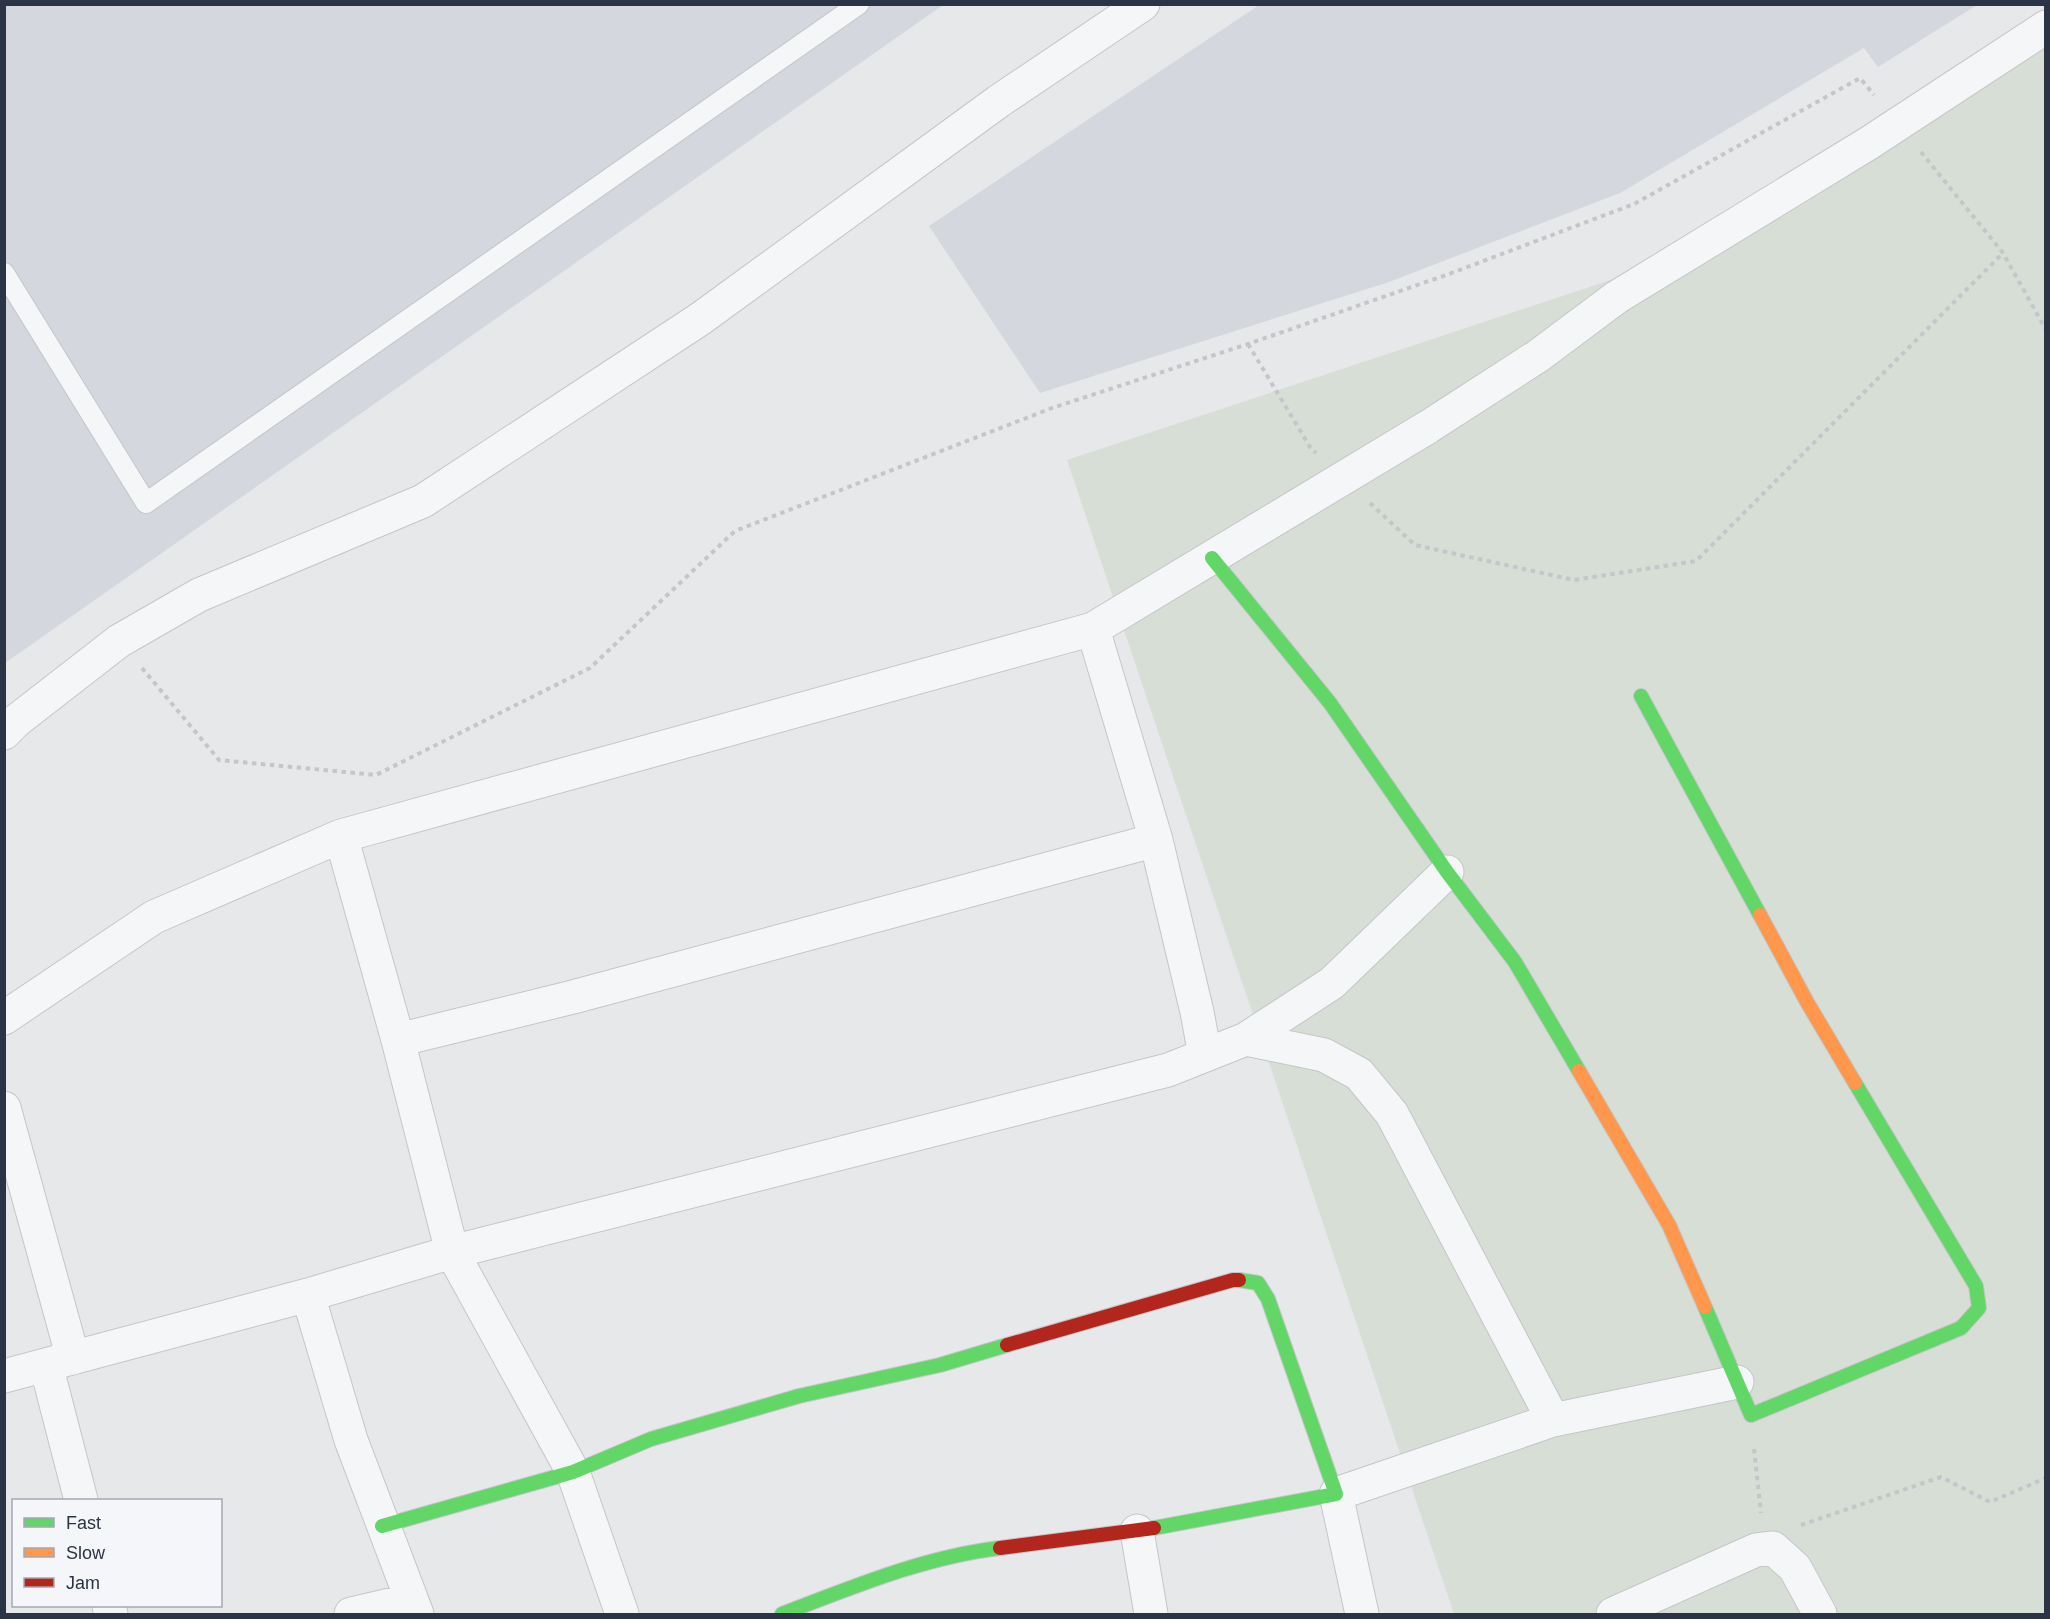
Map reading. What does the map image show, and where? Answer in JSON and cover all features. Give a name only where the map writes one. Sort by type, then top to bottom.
[{"type":"street","points":[[4,733],[16,721],[119,641],[199,595],[423,501],[700,319],[999,101],[1143,4]]},
{"type":"street","points":[[4,1018],[154,917],[341,836],[1093,629],[1428,427],[1538,356],[1617,297],[1869,143],[2046,27]]},
{"type":"street","points":[[1212,558],[1330,703],[1447,872],[1515,962],[1669,1225],[1751,1415],[1961,1328],[1980,1308],[1977,1286],[1807,1002],[1641,696]]},
{"type":"street","points":[[1093,629],[1156,840],[1197,1012],[1204,1055]]},
{"type":"street","points":[[341,836],[398,1040],[452,1252],[573,1472],[622,1614]]},
{"type":"street","points":[[398,1040],[573,997],[1156,840]]},
{"type":"street","points":[[4,1376],[308,1295],[452,1252],[1168,1070],[1246,1039],[1332,983],[1447,872]]},
{"type":"street","points":[[1246,1039],[1324,1055],[1359,1074],[1392,1114],[1553,1420]]},
{"type":"street","points":[[4,1108],[59,1362],[81,1499]]},
{"type":"street","points":[[382,1526],[573,1472],[651,1439],[799,1396],[940,1365],[1233,1280],[1247,1280],[1258,1282],[1268,1299],[1336,1494],[1362,1614]]},
{"type":"street","points":[[308,1295],[351,1440],[414,1607],[351,1614]]},
{"type":"street","points":[[782,1614],[892,1572],[974,1551],[1137,1531],[1336,1494],[1553,1420],[1737,1382]]},
{"type":"street","points":[[1137,1531],[1151,1614]]},
{"type":"street","points":[[1613,1614],[1756,1550],[1773,1548],[1794,1568],[1820,1614]]},
{"type":"lane","points":[[4,273],[146,503],[859,4]]},
{"type":"path","points":[[119,641],[219,760],[376,775],[590,668],[735,531],[1052,408],[1248,344],[1449,274],[1634,204],[1860,78],[1875,96]]},
{"type":"path","points":[[1920,152],[2003,253],[2046,330]]},
{"type":"path","points":[[1363,496],[1415,545],[1574,580],[1696,561],[2003,253]]},
{"type":"path","points":[[1248,344],[1310,447],[1319,455]]},
{"type":"path","points":[[1751,1415],[1761,1515]]},
{"type":"path","points":[[1797,1526],[1941,1478],[1990,1502],[2046,1478]]},
{"type":"shaded area","points":[[1260,4],[1977,5],[1878,67],[1864,48],[1620,193],[1389,282],[1040,393],[929,226]]},
{"type":"shaded area","points":[[5,5],[943,5],[5,663]]},
{"type":"shaded area","points":[[2045,32],[2045,1614],[1454,1614],[1067,460],[1656,265]]},
{"type":"traffic: fast","points":[[1212,558],[1330,703],[1447,872],[1515,962],[1579,1071]]},
{"type":"traffic: fast","points":[[1641,696],[1760,915]]},
{"type":"traffic: fast","points":[[1705,1307],[1751,1415],[1961,1328],[1979,1308],[1976,1286],[1855,1083]]},
{"type":"traffic: fast","points":[[1154,1528],[1336,1494],[1268,1299],[1258,1283],[1239,1280]]},
{"type":"traffic: fast","points":[[382,1526],[573,1472],[651,1439],[799,1396],[940,1365],[1007,1345]]},
{"type":"traffic: fast","points":[[782,1614],[916,1566],[944,1558],[1000,1548]]},
{"type":"traffic: slow","points":[[1760,915],[1807,1002],[1855,1083]]},
{"type":"traffic: slow","points":[[1579,1071],[1669,1225],[1705,1307]]},
{"type":"traffic: jam","points":[[1007,1345],[1239,1280]]},
{"type":"traffic: jam","points":[[1000,1548],[1154,1528]]}]
